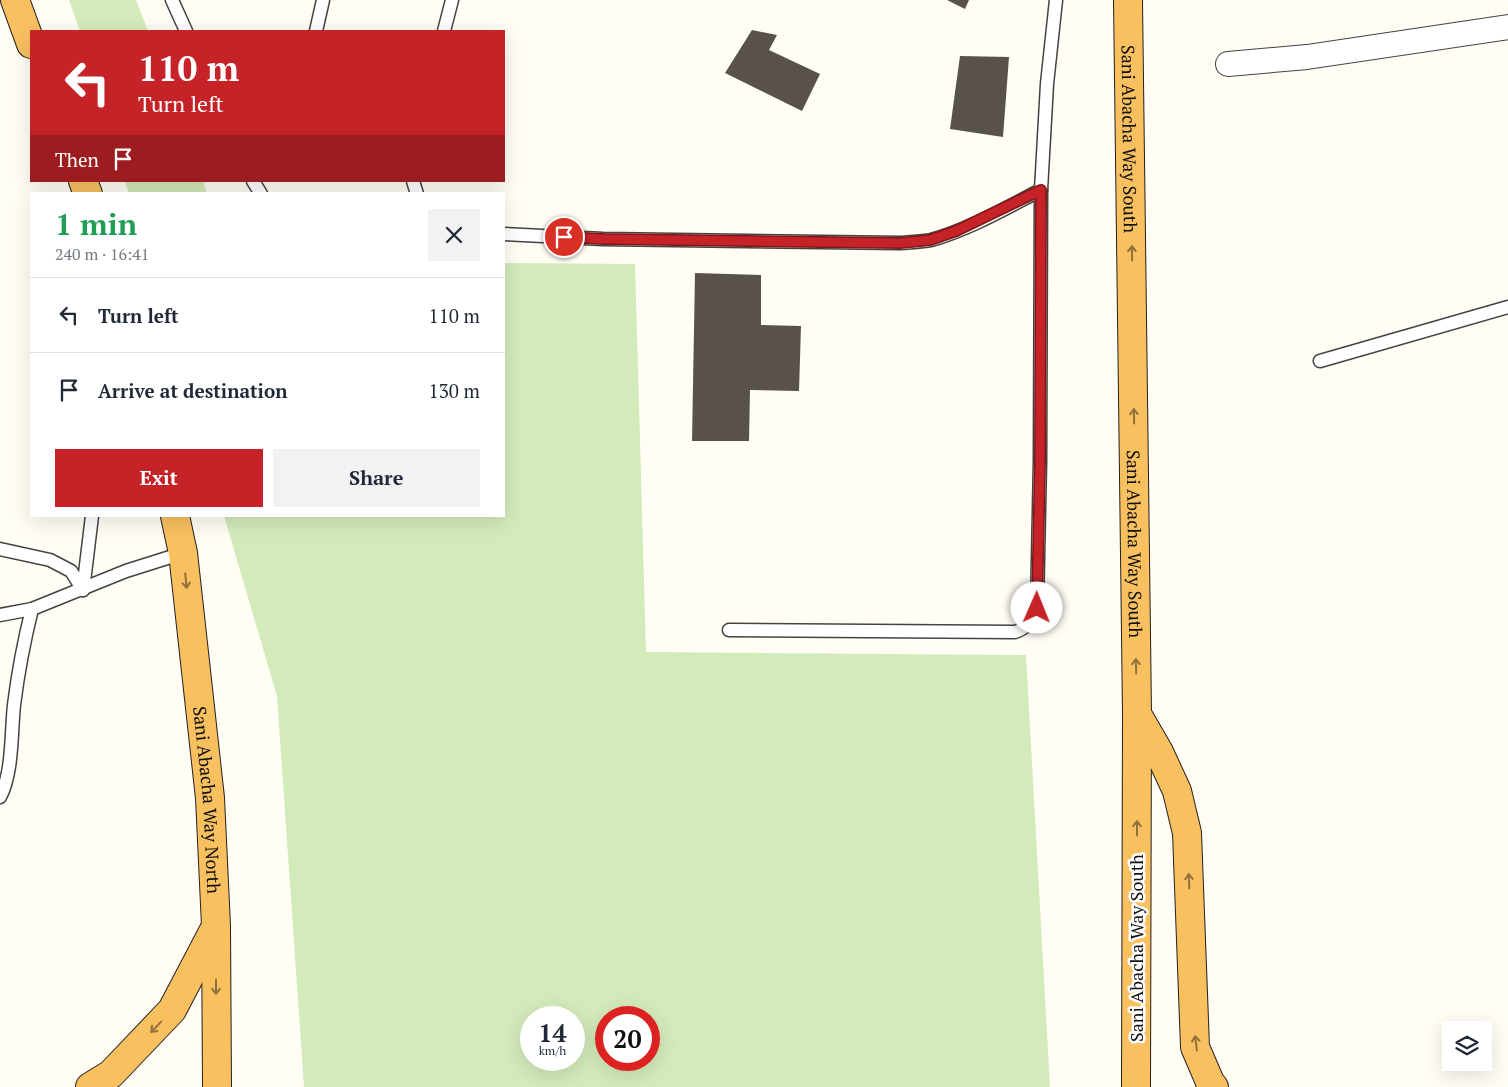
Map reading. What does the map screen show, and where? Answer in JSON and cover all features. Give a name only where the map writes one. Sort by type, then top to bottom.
[{"type":"highway","points":[[16,0],[30,41]]},
{"type":"highway","name":"Sani Abacha Way South","points":[[1128,0],[1137,714],[1136,1087]]},
{"type":"highway","name":"Sani Abacha Way North","points":[[175,517],[183,553],[210,798],[216,926],[217,1087]]},
{"type":"highway","points":[[1137,714],[1177,791],[1187,833],[1195,1048],[1214,1087]]},
{"type":"highway","points":[[101,1080],[172,1010],[216,926]]},
{"type":"street","points":[[1228,64],[1307,57],[1508,27]]},
{"type":"lane","points":[[172,0],[186,30]]},
{"type":"lane","points":[[316,30],[323,0]]},
{"type":"lane","points":[[444,30],[452,0]]},
{"type":"lane","points":[[728,630],[1015,632],[1024,629],[1030,623],[1037,608],[1040,452],[1041,190],[1056,0]]},
{"type":"lane","points":[[505,234],[603,239],[900,243],[930,240],[956,231],[1041,190]]},
{"type":"lane","points":[[1320,361],[1508,307]]},
{"type":"lane","points":[[83,590],[92,517]]},
{"type":"lane","points":[[0,549],[50,560],[71,570],[83,590]]},
{"type":"lane","points":[[0,614],[32,610],[126,571],[183,553]]},
{"type":"lane","points":[[0,798],[9,764],[21,655],[32,610]]},
{"type":"green space","points":[[69,0],[136,0],[148,30],[80,30]]},
{"type":"green space","points":[[125,182],[203,182],[206,192],[128,192]]},
{"type":"green space","points":[[505,263],[635,264],[646,652],[1026,655],[1050,1087],[304,1087],[277,696],[224,517],[505,517]]},
{"type":"building","points":[[947,0],[969,0],[965,9]]},
{"type":"building","points":[[752,30],[777,35],[769,50],[820,74],[802,111],[725,73]]},
{"type":"building","points":[[960,56],[1009,57],[1003,137],[950,129]]},
{"type":"building","points":[[695,273],[761,275],[761,325],[801,326],[799,391],[750,390],[749,441],[692,441]]},
{"type":"route","points":[[564,237],[900,243],[930,240],[956,231],[1041,190],[1040,461],[1037,608]]}]
